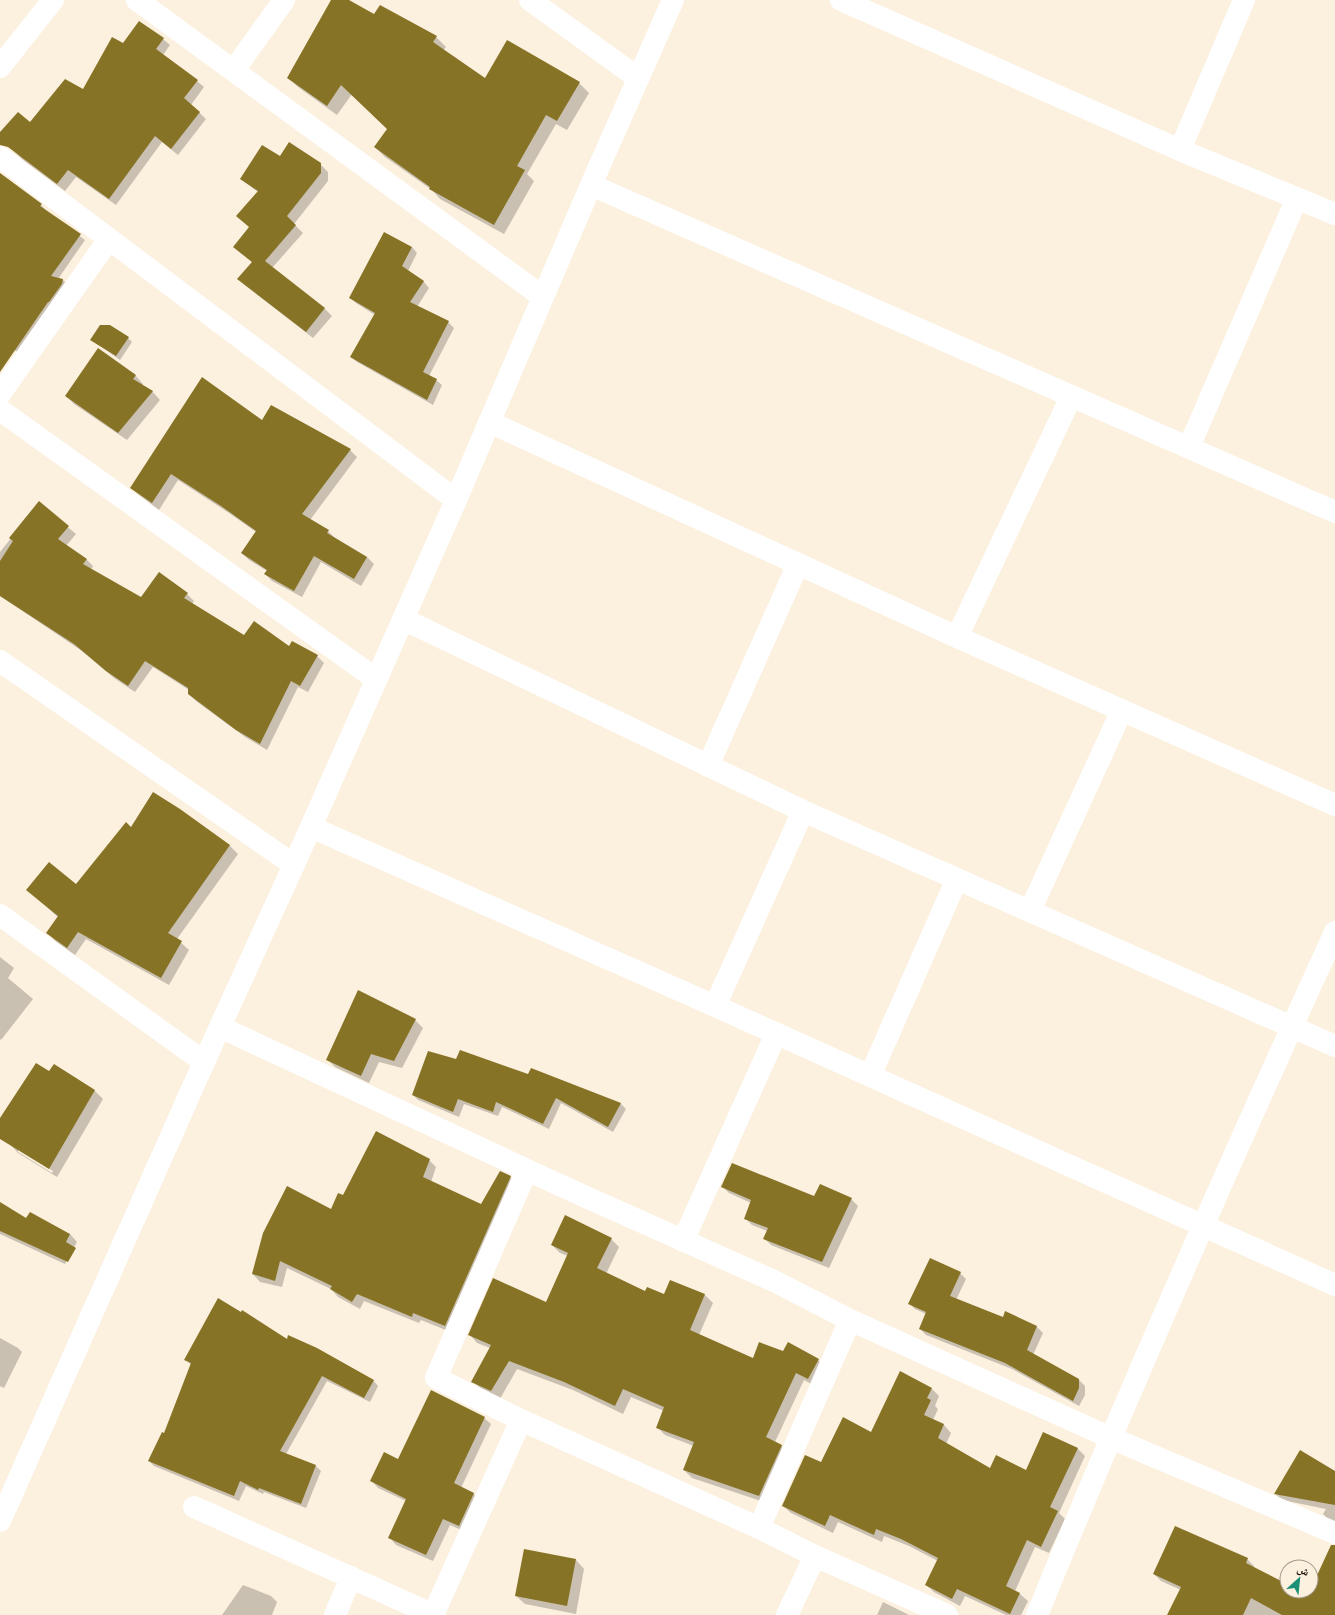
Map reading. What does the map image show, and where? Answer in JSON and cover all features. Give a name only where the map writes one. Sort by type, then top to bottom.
[{"type":"street","points":[[0,67],[52,0]]},
{"type":"street","points":[[137,0],[543,298]]},
{"type":"street","points":[[234,70],[284,0]]},
{"type":"street","points":[[530,0],[638,78]]},
{"type":"street","points":[[0,1521],[456,500],[591,185],[673,0]]},
{"type":"street","points":[[841,0],[1180,150],[1335,214]]},
{"type":"street","points":[[1180,150],[1244,0]]},
{"type":"street","points":[[0,157],[456,500]]},
{"type":"street","points":[[591,185],[1335,512]]},
{"type":"street","points":[[1189,447],[1297,198]]},
{"type":"street","points":[[0,394],[109,239]]},
{"type":"street","points":[[957,637],[1071,397]]},
{"type":"street","points":[[0,410],[376,679]]},
{"type":"street","points":[[489,422],[957,637],[1335,805]]},
{"type":"street","points":[[708,766],[798,564]]},
{"type":"street","points":[[403,619],[803,811],[1335,1046]]},
{"type":"street","points":[[0,661],[294,864]]},
{"type":"street","points":[[1030,911],[1122,710]]},
{"type":"street","points":[[715,1006],[803,811]]},
{"type":"street","points":[[311,827],[715,1006],[1335,1285]]},
{"type":"street","points":[[870,1076],[957,879]]},
{"type":"street","points":[[0,915],[204,1062]]},
{"type":"street","points":[[1037,1615],[1111,1438],[1335,932]]},
{"type":"street","points":[[220,1027],[527,1170],[774,1281],[850,1320],[1111,1438],[1335,1533]]},
{"type":"street","points":[[684,1240],[776,1034]]},
{"type":"street","points":[[527,1170],[436,1378],[521,1420],[759,1528],[815,1556],[947,1615]]},
{"type":"street","points":[[759,1528],[850,1320]]},
{"type":"street","points":[[194,1507],[434,1615],[521,1420]]},
{"type":"street","points":[[787,1615],[815,1556]]},
{"type":"street","points":[[335,1615],[351,1577]]},
{"type":"building","points":[[331,0],[349,0],[374,14],[380,5],[437,36],[433,42],[485,78],[507,40],[580,82],[557,121],[546,115],[517,166],[525,170],[494,225],[429,189],[430,187],[374,147],[387,129],[341,85],[327,106],[287,78]]},
{"type":"building","points":[[139,21],[164,38],[156,49],[198,80],[184,98],[200,112],[171,149],[155,136],[109,199],[68,170],[57,184],[8,147],[0,145],[0,132],[18,112],[30,122],[65,79],[83,89],[112,37],[123,43]]},
{"type":"building","points":[[289,142],[321,163],[321,173],[287,216],[296,225],[265,261],[325,308],[306,332],[237,279],[252,262],[233,247],[249,227],[236,216],[258,191],[240,179],[262,145],[280,156]]},
{"type":"building","points":[[0,173],[42,204],[40,206],[81,234],[51,276],[63,279],[62,284],[0,372]]},
{"type":"building","points":[[384,232],[412,247],[402,266],[424,281],[410,302],[449,321],[423,372],[437,379],[427,400],[350,357],[375,313],[349,298]]},
{"type":"building","points":[[100,325],[110,325],[129,337],[116,356],[90,340]]},
{"type":"building","points":[[98,348],[136,375],[133,379],[153,391],[118,433],[65,396]]},
{"type":"building","points":[[202,377],[262,420],[271,405],[351,449],[302,514],[329,530],[327,533],[367,557],[354,579],[314,556],[294,591],[264,574],[267,570],[241,553],[256,531],[221,506],[171,474],[152,503],[130,488]]},
{"type":"building","points":[[39,501],[69,526],[58,539],[87,559],[83,564],[141,597],[159,572],[188,593],[184,598],[244,635],[254,621],[289,646],[292,641],[318,655],[300,686],[291,681],[260,744],[236,730],[188,694],[188,688],[145,661],[128,686],[106,671],[74,644],[0,596],[0,561],[13,541],[9,538]]},
{"type":"building","points":[[153,792],[180,809],[230,845],[168,933],[182,941],[161,978],[78,932],[67,948],[46,933],[58,916],[26,890],[49,862],[76,884],[126,822],[131,827]]},
{"type":"building","points":[[358,990],[416,1019],[394,1061],[371,1054],[361,1076],[326,1060]]},
{"type":"building","points":[[460,1050],[528,1074],[531,1068],[621,1103],[608,1127],[556,1098],[543,1124],[496,1102],[493,1112],[458,1099],[453,1112],[412,1095],[428,1051],[456,1059]]},
{"type":"building","points":[[36,1063],[49,1071],[54,1064],[95,1090],[49,1169],[0,1139],[0,1118]]},
{"type":"building","points":[[376,1131],[430,1159],[423,1177],[481,1204],[500,1171],[511,1176],[445,1326],[413,1313],[412,1317],[357,1294],[352,1302],[330,1289],[332,1286],[280,1261],[275,1281],[252,1274],[263,1233],[287,1186],[331,1209],[338,1193],[343,1195]]},
{"type":"building","points":[[732,1163],[814,1196],[820,1184],[852,1198],[822,1262],[763,1239],[768,1228],[744,1219],[751,1200],[721,1187]]},
{"type":"building","points":[[0,1202],[26,1218],[30,1212],[70,1234],[66,1242],[76,1248],[68,1262],[0,1231]]},
{"type":"building","points":[[565,1215],[612,1238],[597,1268],[645,1291],[647,1287],[664,1294],[670,1280],[705,1294],[690,1330],[753,1358],[759,1342],[783,1351],[788,1342],[819,1359],[808,1379],[796,1373],[766,1437],[782,1445],[759,1496],[683,1470],[694,1442],[656,1428],[664,1407],[623,1389],[615,1406],[564,1382],[509,1361],[491,1391],[471,1382],[491,1345],[468,1335],[493,1278],[546,1302],[568,1253],[551,1245]]},
{"type":"building","points":[[930,1258],[961,1272],[950,1296],[1003,1317],[1005,1311],[1037,1326],[1027,1350],[1079,1379],[1079,1388],[1073,1401],[1005,1363],[919,1329],[926,1312],[908,1304]]},
{"type":"building","points":[[218,1298],[241,1312],[242,1310],[287,1339],[288,1335],[317,1348],[374,1380],[364,1398],[322,1376],[280,1451],[316,1465],[301,1504],[259,1488],[258,1490],[240,1481],[234,1496],[148,1461],[162,1432],[164,1433],[191,1363],[184,1360]]},
{"type":"building","points":[[900,1371],[932,1388],[927,1398],[931,1400],[924,1415],[944,1424],[938,1438],[990,1468],[996,1455],[1026,1470],[1043,1432],[1078,1448],[1050,1507],[1058,1511],[1041,1547],[1027,1540],[1006,1586],[1020,1593],[1010,1614],[957,1589],[952,1599],[925,1585],[938,1558],[901,1539],[876,1529],[874,1535],[830,1515],[825,1526],[782,1506],[805,1455],[821,1462],[843,1417],[871,1432]]},
{"type":"building","points":[[431,1390],[485,1417],[454,1483],[474,1493],[459,1526],[443,1519],[426,1555],[388,1538],[406,1499],[370,1481],[384,1452],[398,1459]]},
{"type":"building","points":[[1300,1450],[1335,1471],[1335,1505],[1274,1494]]},
{"type":"building","points":[[1175,1526],[1248,1558],[1246,1563],[1279,1580],[1279,1599],[1319,1599],[1319,1571],[1331,1545],[1335,1545],[1335,1615],[1282,1615],[1251,1598],[1243,1615],[1167,1615],[1181,1587],[1153,1574]]},
{"type":"building","points":[[524,1549],[576,1559],[567,1606],[515,1596]]}]
